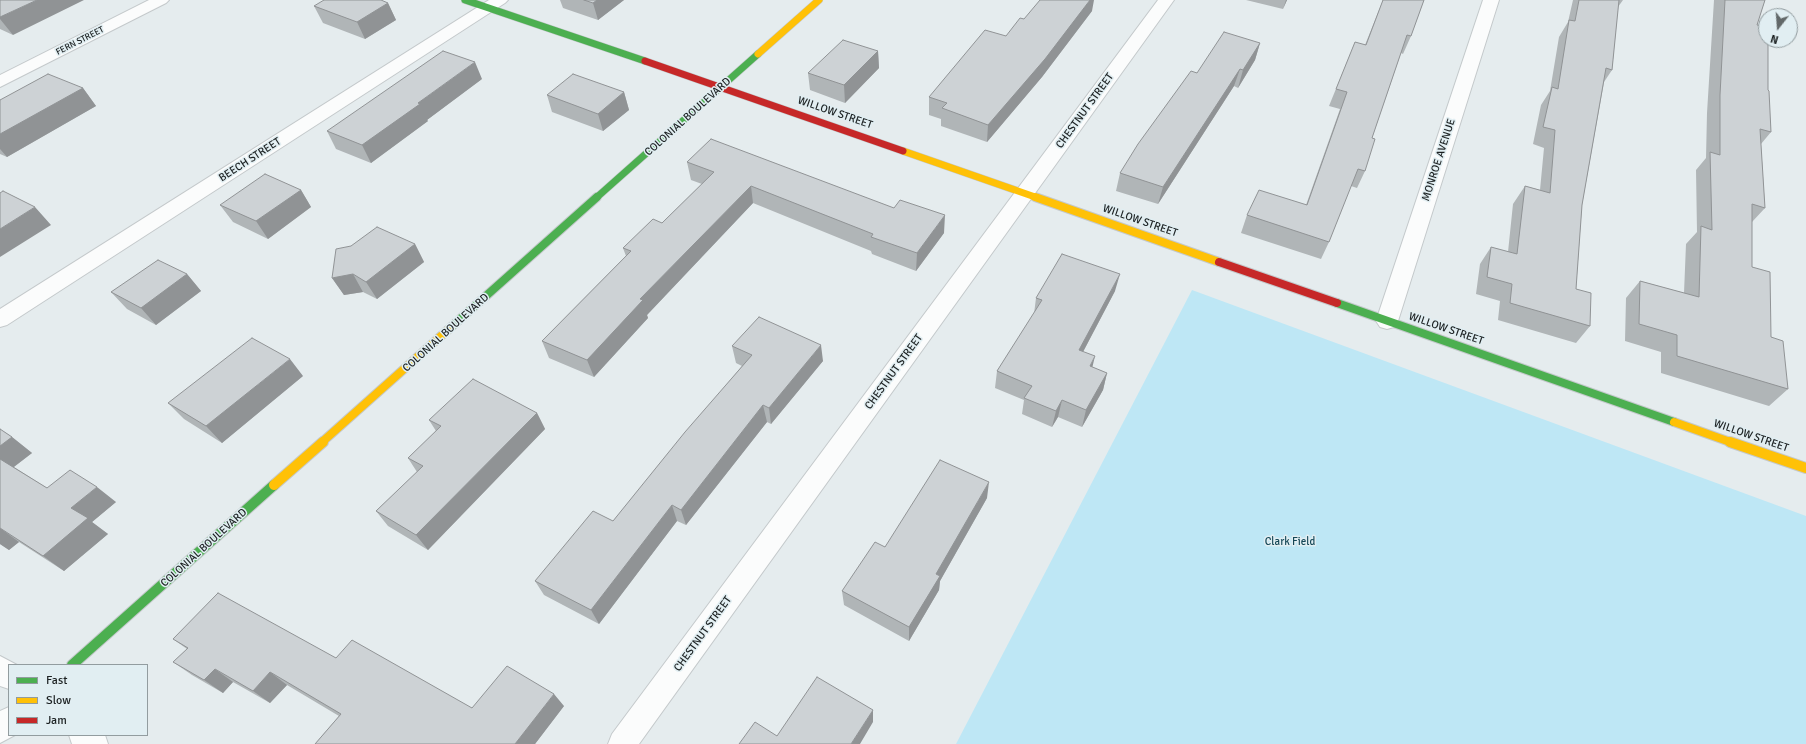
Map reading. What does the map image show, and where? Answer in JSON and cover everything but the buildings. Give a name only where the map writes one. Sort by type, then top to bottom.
[{"type":"street","name":"FERN STREET","points":[[0,82],[161,0]]},
{"type":"street","name":"WILLOW STREET","points":[[465,0],[494,4],[722,87],[1806,468]]},
{"type":"street","name":"COLONIAL BOULEVARD","points":[[73,664],[819,0]]},
{"type":"street","name":"CHESTNUT STREET","points":[[622,744],[1166,0]]},
{"type":"street","name":"MONROE AVENUE","points":[[1387,321],[1491,0]]},
{"type":"street","name":"BEECH STREET","points":[[0,319],[494,4]]},
{"type":"street","points":[[0,669],[8,675]]},
{"type":"street","points":[[0,729],[8,722]]},
{"type":"street","points":[[84,736],[94,744]]},
{"type":"green space","name":"Clark Field","points":[[1192,290],[1806,516],[1806,744],[956,744]]},
{"type":"traffic: fast","points":[[465,0],[645,61]]},
{"type":"traffic: fast","points":[[450,328],[758,54]]},
{"type":"traffic: fast","points":[[1337,303],[1674,422]]},
{"type":"traffic: fast","points":[[73,664],[274,485]]},
{"type":"traffic: slow","points":[[758,54],[819,0]]},
{"type":"traffic: slow","points":[[903,151],[1219,262]]},
{"type":"traffic: slow","points":[[274,485],[450,328]]},
{"type":"traffic: slow","points":[[1674,422],[1806,468]]},
{"type":"traffic: jam","points":[[645,61],[903,151]]},
{"type":"traffic: jam","points":[[1219,262],[1337,303]]}]
